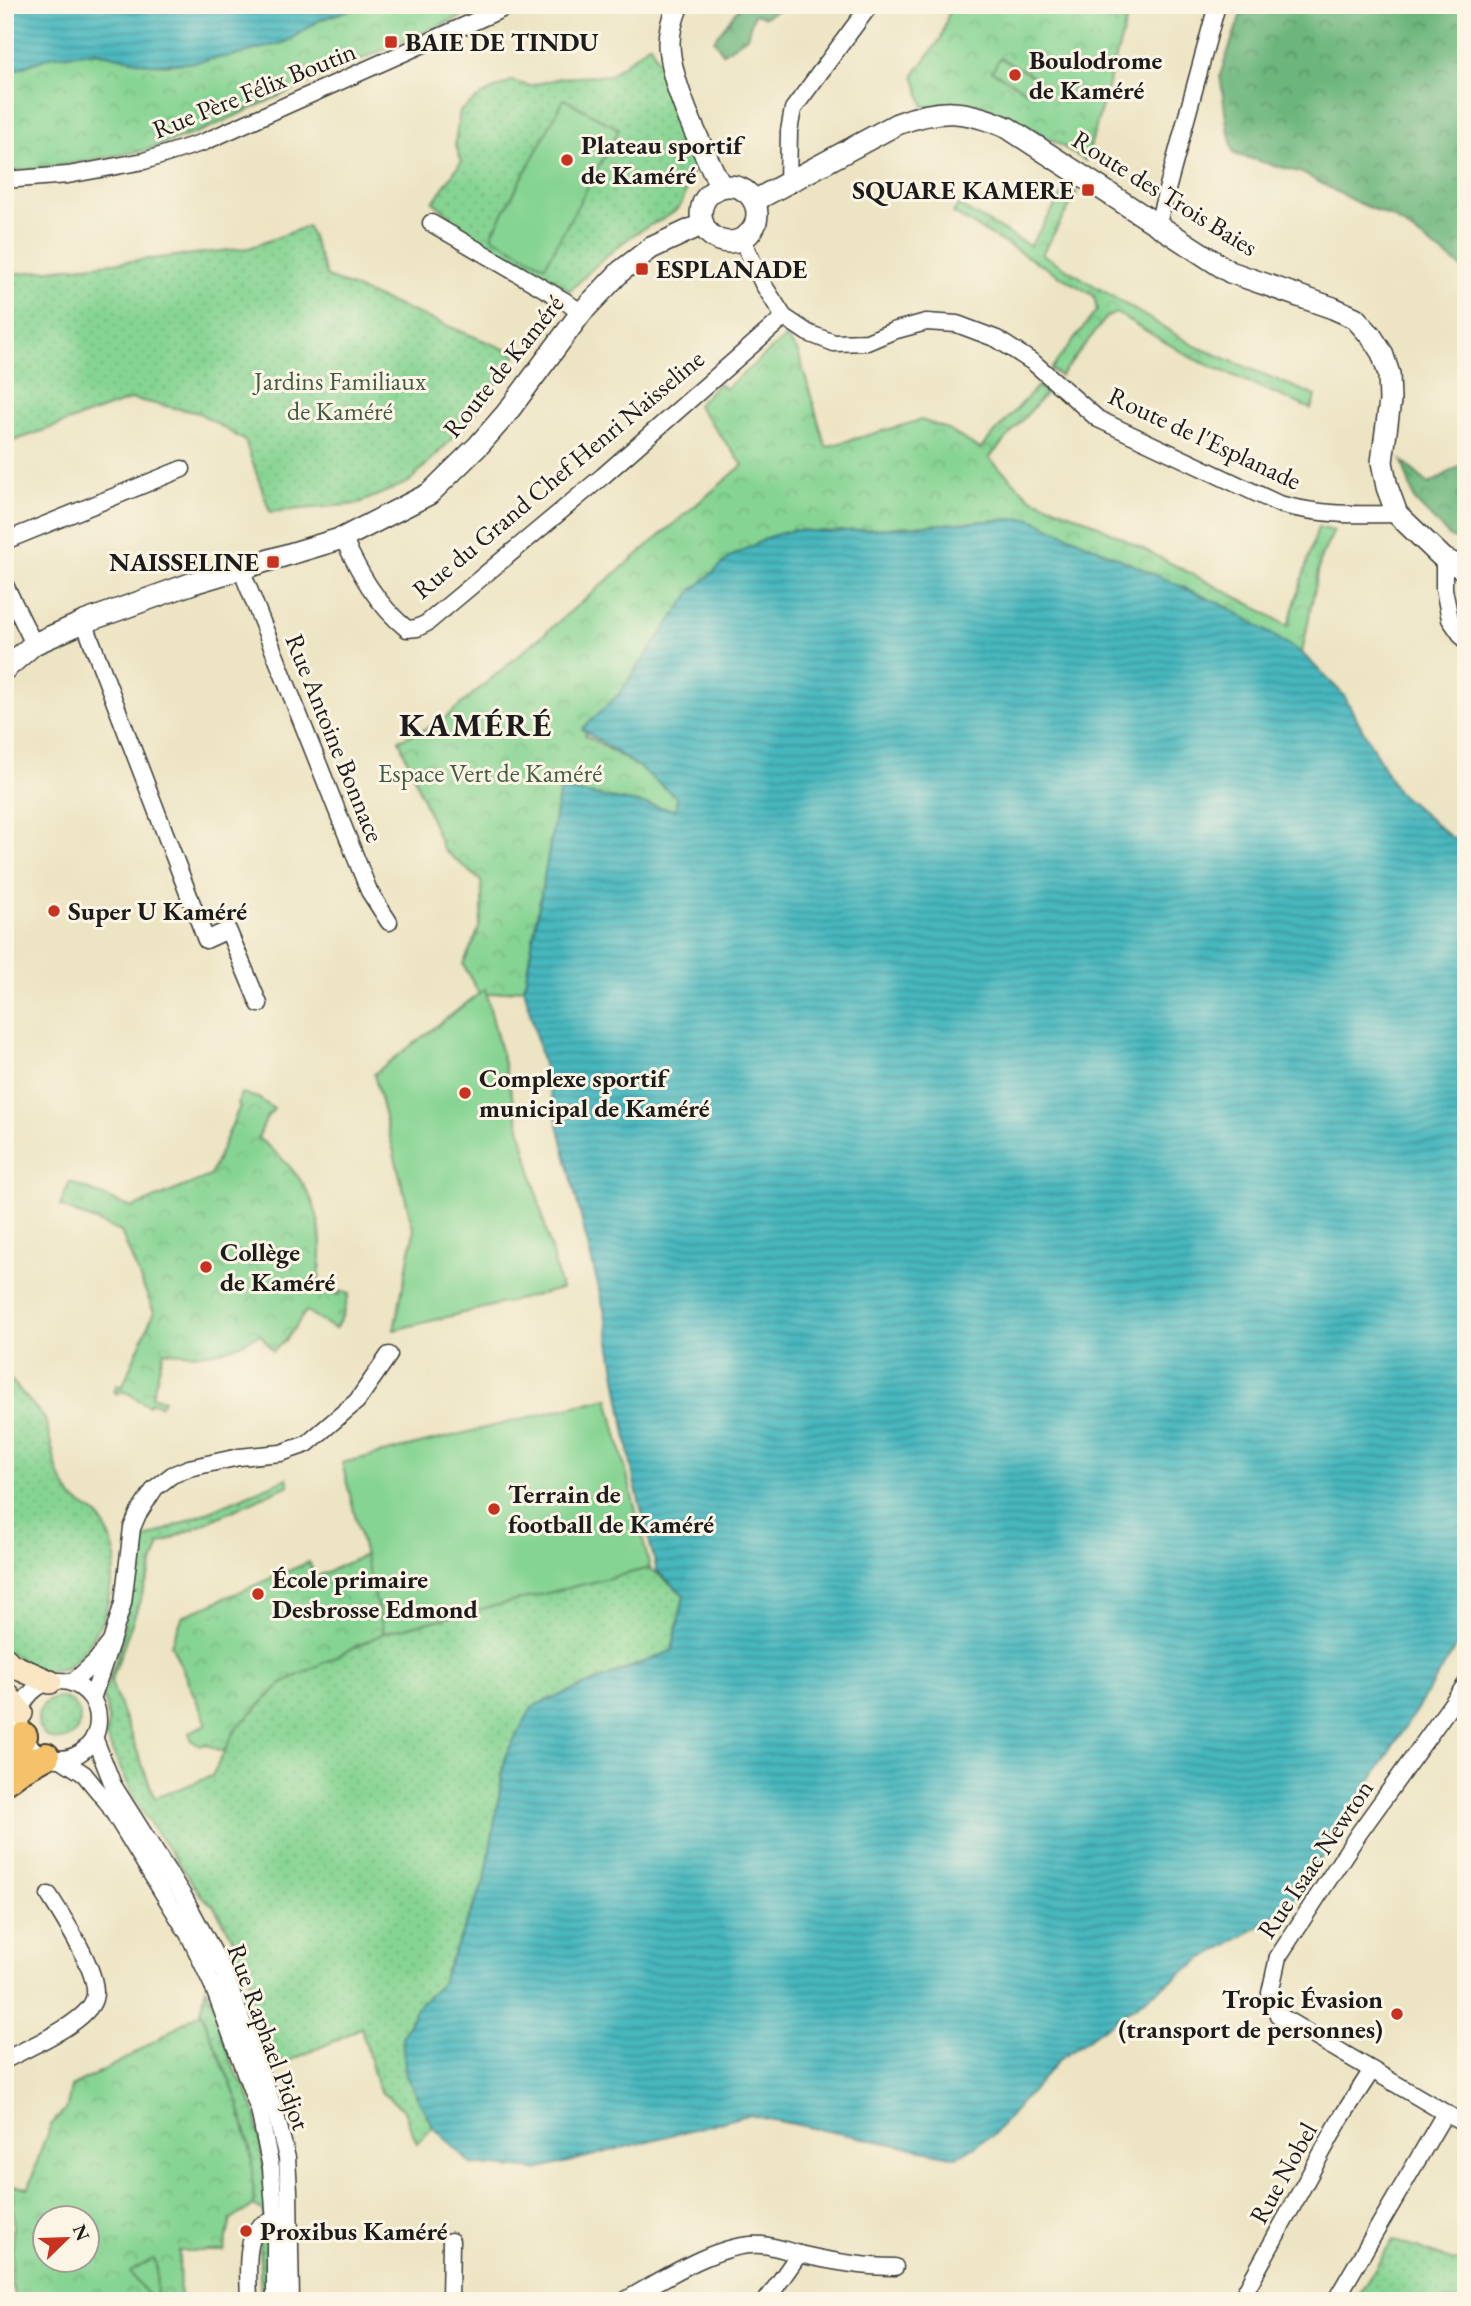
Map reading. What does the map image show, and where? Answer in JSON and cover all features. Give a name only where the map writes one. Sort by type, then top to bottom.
[{"type":"main road","points":[[5,1659],[11,1664],[61,1682]]},
{"type":"main road","points":[[5,1692],[22,1724],[18,1747],[5,1763]]},
{"type":"main road","points":[[5,1781],[20,1770],[54,1757]]},
{"type":"street","name":"Rue Père Félix Boutin","points":[[5,180],[68,175],[144,161],[204,142],[511,5]]},
{"type":"street","points":[[678,5],[669,41],[671,65],[695,132],[721,187]]},
{"type":"street","points":[[788,184],[789,131],[793,109],[870,5]]},
{"type":"street","points":[[1158,223],[1217,5]]},
{"type":"street","name":"Route des Trois Baies","points":[[754,201],[897,124],[919,116],[970,113],[1008,128],[1230,272],[1355,318],[1382,354],[1389,374],[1390,401],[1382,462],[1387,487],[1397,514],[1444,559],[1466,570]]},
{"type":"street","points":[[721,187],[740,188],[754,201],[757,210],[754,227],[742,239],[733,242],[715,238],[703,224],[702,205],[706,197],[721,187]]},
{"type":"street","points":[[430,223],[581,313]]},
{"type":"street","name":"Route de Kaméré","points":[[343,538],[429,494],[480,445],[581,313],[621,271],[651,248],[703,224]]},
{"type":"street","name":"Route de l'Esplanade","points":[[742,239],[763,284],[784,317],[808,333],[834,343],[867,342],[892,331],[926,322],[957,324],[997,339],[1034,363],[1098,419],[1279,504],[1309,512],[1339,515],[1397,514]]},
{"type":"street","name":"Rue du Grand Chef Henri Naisseline","points":[[343,538],[362,578],[398,622],[407,629],[427,623],[603,476],[784,317]]},
{"type":"street","points":[[5,541],[182,469]]},
{"type":"street","points":[[5,669],[34,644],[84,622],[193,583],[343,538]]},
{"type":"street","points":[[1444,559],[1444,590],[1450,619],[1466,642]]},
{"type":"street","name":"Rue Antoine Bonnace","points":[[241,569],[369,891],[389,922]]},
{"type":"street","points":[[5,585],[34,644]]},
{"type":"street","points":[[84,622],[206,940],[228,930],[259,1004]]},
{"type":"street","points":[[92,1699],[122,1603],[132,1528],[155,1488],[189,1468],[239,1457],[281,1453],[307,1444],[357,1401],[389,1354]]},
{"type":"street","points":[[61,1682],[87,1692],[98,1718],[94,1737],[80,1752],[54,1757],[37,1751],[22,1724],[24,1702],[40,1686],[61,1682],[95,1662],[111,1642]]},
{"type":"street","name":"Rue Isaac Newton","points":[[1466,1684],[1359,1833],[1278,1957],[1270,1993],[1278,2015],[1466,2125]]},
{"type":"street","name":"Rue Raphael Pidjot","points":[[94,1737],[114,1785],[184,1897],[224,1972],[275,2111],[286,2158],[275,2301]]},
{"type":"street","name":"Rue Raphael Pidjot","points":[[54,1757],[84,1774],[107,1802],[190,1937],[213,1986],[259,2110],[282,2224],[291,2301]]},
{"type":"street","points":[[5,2060],[78,2019],[94,2000],[95,1986],[90,1967],[49,1895]]},
{"type":"street","name":"Rue Nobel","points":[[1240,2301],[1341,2118],[1372,2070]]},
{"type":"street","points":[[1339,2301],[1338,2296],[1445,2113]]},
{"type":"street","points":[[249,2301],[249,2242],[258,2227],[269,2221],[282,2224]]},
{"type":"street","points":[[450,2301],[451,2241]]},
{"type":"street","points":[[624,2301],[691,2264],[729,2249],[760,2244],[799,2254],[895,2267]]},
{"type":"street","points":[[766,2301],[799,2254]]},
{"type":"green space","points":[[363,5],[489,5],[206,129],[147,150],[5,172],[5,76],[10,72],[52,56],[98,52],[150,64],[168,65],[205,60],[286,42],[320,20]]},
{"type":"green space","points":[[741,5],[786,5],[765,17],[754,14],[747,37],[723,53],[714,40]]},
{"type":"green space","points":[[951,5],[1131,5],[1086,161],[1037,131],[980,104],[924,107],[914,75],[941,38]]},
{"type":"green space","points":[[1244,5],[1466,5],[1466,271],[1394,218],[1354,201],[1302,173],[1234,154],[1220,75]]},
{"type":"green space","points":[[650,44],[679,108],[695,168],[678,208],[622,244],[570,291],[553,278],[453,225],[448,214],[433,202],[461,162],[455,142],[460,111],[482,95],[511,81],[529,86],[561,78],[610,75]]},
{"type":"green space","name":"Boulodrome de Kaméré","points":[[1000,58],[1038,79],[1031,93],[992,71]]},
{"type":"green space","name":"Plateau sportif de Kaméré","points":[[564,99],[619,129],[545,266],[491,236]]},
{"type":"green space","points":[[1067,187],[1077,193],[1042,254],[1195,346],[1316,396],[1311,409],[1192,358],[1116,313],[1107,317],[1060,376],[1051,369],[1097,310],[1094,296],[953,213],[958,205],[1030,246]]},
{"type":"green space","name":"Jardins Familiaux de Kaméré","points":[[308,226],[327,277],[517,354],[470,421],[409,482],[357,504],[270,512],[245,441],[199,413],[132,399],[5,444],[5,275],[249,248]]},
{"type":"green space","name":"Espace Vert de Kaméré","points":[[786,337],[798,352],[826,447],[921,420],[945,428],[980,449],[1038,386],[1046,393],[989,458],[1031,498],[1087,520],[1288,626],[1318,527],[1334,531],[1321,557],[1302,653],[1227,607],[1029,518],[831,532],[793,530],[730,557],[692,591],[619,694],[585,735],[640,768],[676,797],[676,810],[560,789],[524,988],[480,996],[463,964],[480,924],[481,881],[443,849],[399,740],[439,723],[743,465],[697,405],[719,383],[725,389]]},
{"type":"green space","points":[[1402,461],[1429,484],[1466,462],[1466,544],[1450,537],[1415,501]]},
{"type":"green space","points":[[485,989],[561,1289],[394,1330],[414,1232],[374,1074]]},
{"type":"green space","points":[[241,1093],[258,1098],[274,1109],[267,1117],[258,1138],[293,1170],[305,1187],[319,1223],[321,1243],[317,1290],[339,1295],[340,1291],[349,1294],[344,1313],[335,1329],[306,1311],[287,1339],[273,1351],[260,1334],[225,1350],[203,1354],[164,1351],[152,1396],[164,1400],[160,1406],[151,1402],[148,1406],[128,1393],[114,1392],[117,1385],[122,1387],[154,1312],[121,1232],[60,1206],[70,1182],[132,1208],[210,1176],[240,1106],[238,1104]]},
{"type":"green space","points":[[11,1380],[45,1419],[58,1473],[72,1498],[99,1516],[111,1539],[116,1558],[105,1616],[83,1653],[65,1669],[39,1671],[5,1650],[5,1386]]},
{"type":"green space","name":"Terrain de football de Kaméré","points":[[608,1398],[650,1568],[384,1633],[342,1463]]},
{"type":"green space","points":[[287,1478],[289,1485],[160,1544],[111,1682],[155,1798],[212,1776],[237,1727],[282,1683],[384,1633],[650,1568],[684,1595],[672,1651],[533,1706],[506,1754],[485,1880],[439,1987],[419,2004],[406,2076],[433,2127],[417,2144],[403,2109],[382,2093],[377,2085],[361,2027],[278,2066],[254,2008],[249,1976],[230,1933],[213,1905],[203,1898],[138,1806],[106,1737],[107,1707],[102,1695],[116,1659],[125,1621],[135,1543]]},
{"type":"green space","points":[[365,1555],[384,1633],[282,1683],[237,1727],[224,1752],[206,1744],[200,1746],[192,1741],[189,1732],[207,1724],[171,1644],[183,1616],[309,1562],[316,1577]]},
{"type":"green space","points":[[59,1698],[74,1704],[80,1719],[74,1734],[59,1740],[44,1734],[38,1719],[44,1704]]},
{"type":"green space","points":[[206,1988],[219,2016],[219,2029],[237,2076],[247,2088],[256,2116],[270,2212],[264,2219],[262,2211],[254,2206],[251,2152],[237,2099],[201,2012]]},
{"type":"green space","points":[[201,2012],[237,2099],[251,2152],[254,2206],[231,2219],[224,2251],[179,2251],[180,2301],[17,2301],[11,2281],[14,2193],[5,2191],[5,2185],[29,2188],[42,2146],[51,2125],[67,2107],[71,2087],[125,2059]]},
{"type":"green space","points":[[263,2234],[268,2236],[271,2301],[260,2301],[260,2244],[249,2242]]},
{"type":"green space","points":[[1393,2240],[1466,2265],[1466,2301],[1355,2301]]},
{"type":"green space","points":[[153,2259],[156,2264],[157,2301],[152,2301],[130,2272]]},
{"type":"water","points":[[5,5],[363,5],[320,20],[286,42],[237,55],[188,63],[150,64],[98,52],[52,56],[5,76]]},
{"type":"water","points":[[1029,518],[1227,607],[1302,653],[1343,694],[1397,791],[1452,838],[1466,835],[1466,1632],[1294,1901],[1257,1928],[1199,1961],[1059,2060],[993,2135],[957,2157],[748,2115],[537,2170],[471,2164],[433,2127],[406,2076],[402,2037],[419,2004],[439,1987],[485,1880],[506,1754],[533,1706],[672,1651],[684,1595],[657,1571],[634,1481],[606,1318],[524,988],[560,789],[676,810],[676,797],[640,768],[582,729],[619,694],[692,591],[730,557],[771,536],[793,530],[831,532]]},
{"type":"place","name":"BAIE DE TINDU","points":[[391,42]]},
{"type":"place","name":"Boulodrome de Kaméré","points":[[1015,75]]},
{"type":"place","name":"Plateau sportif de Kaméré","points":[[567,160]]},
{"type":"place","name":"SQUARE KAMERE","points":[[1088,190]]},
{"type":"place","name":"ESPLANADE","points":[[642,269]]},
{"type":"place","name":"NAISSELINE","points":[[273,562]]},
{"type":"place","name":"Super U Kaméré","points":[[54,911]]},
{"type":"place","name":"Complexe sportif municipal de Kaméré","points":[[465,1093]]},
{"type":"place","name":"Collège de Kaméré","points":[[206,1267]]},
{"type":"place","name":"Terrain de football de Kaméré","points":[[494,1509]]},
{"type":"place","name":"École primaire Desbrosse Edmond","points":[[258,1594]]},
{"type":"place","name":"Tropic Évasion (transport de personnes)","points":[[1397,2014]]},
{"type":"place","name":"Proxibus Kaméré","points":[[246,2231]]},
{"type":"district","name":"KAMÉRÉ","points":[[476,724]]}]
